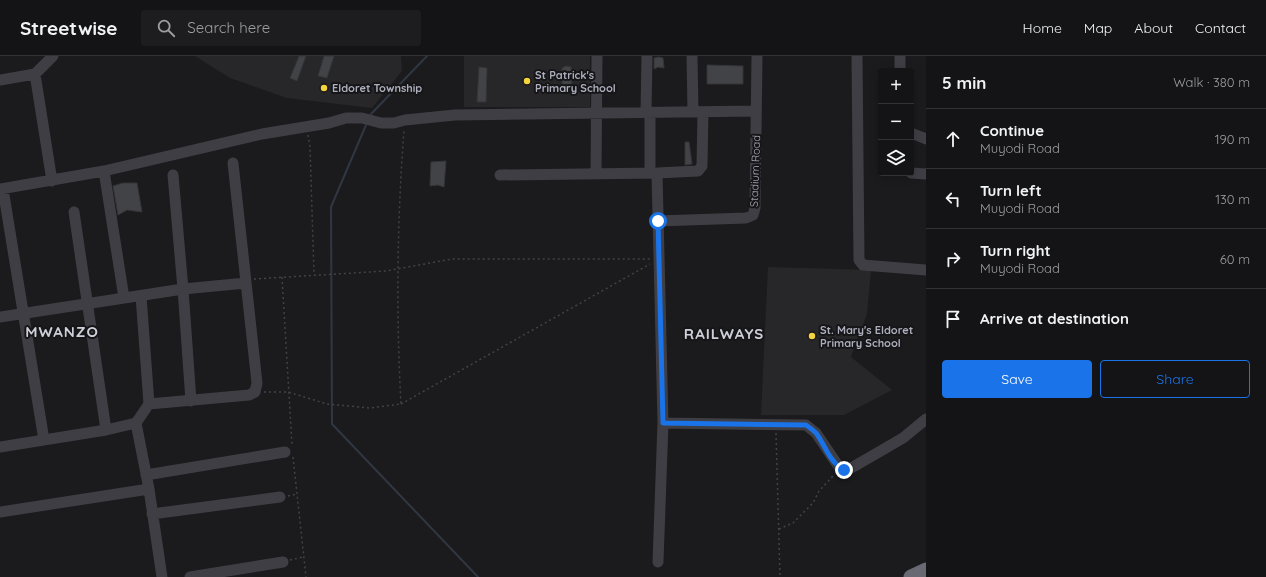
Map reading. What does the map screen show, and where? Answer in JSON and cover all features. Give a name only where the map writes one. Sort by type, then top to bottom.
[{"type":"highway","points":[[911,577],[926,570]]},
{"type":"street","points":[[0,80],[35,74],[53,56]]},
{"type":"street","points":[[596,173],[598,56]]},
{"type":"street","points":[[646,56],[648,113],[658,221],[663,423],[658,562]]},
{"type":"street","points":[[500,175],[691,173],[698,171],[702,166],[692,56]]},
{"type":"street","name":"Stadium Road","points":[[658,221],[746,218],[753,215],[755,208],[757,56]]},
{"type":"street","points":[[857,56],[859,260],[863,264],[926,270]]},
{"type":"street","points":[[900,56],[900,68]]},
{"type":"street","points":[[35,74],[52,181]]},
{"type":"street","points":[[44,440],[2,189],[104,171],[262,134],[329,123],[346,118],[362,118],[381,123],[394,124],[405,120],[455,115],[598,114],[756,110]]},
{"type":"street","points":[[914,134],[926,139]]},
{"type":"street","points":[[149,404],[249,395],[254,392],[257,383],[233,163]]},
{"type":"street","points":[[104,171],[124,298]]},
{"type":"street","points":[[914,173],[926,174]]},
{"type":"street","points":[[173,175],[191,401]]},
{"type":"street","points":[[74,212],[86,304],[106,430]]},
{"type":"street","points":[[0,317],[183,289],[246,282]]},
{"type":"street","points":[[0,447],[106,430],[136,423],[149,404],[141,296]]},
{"type":"street","points":[[663,423],[806,425],[816,433],[839,467],[844,470],[853,468],[903,438],[926,419]]},
{"type":"street","points":[[136,423],[149,489],[162,577]]},
{"type":"street","points":[[146,475],[285,452]]},
{"type":"street","points":[[0,512],[149,489]]},
{"type":"street","points":[[152,514],[280,498]]},
{"type":"street","points":[[190,577],[283,562]]},
{"type":"path","points":[[401,404],[398,218],[405,120]]},
{"type":"path","points":[[306,126],[310,147],[314,274]]},
{"type":"path","points":[[246,282],[314,274],[336,274],[398,269],[452,259],[659,259]]},
{"type":"path","points":[[254,392],[288,392],[326,404],[370,408],[401,404],[659,259]]},
{"type":"path","points":[[282,277],[288,392],[306,577]]},
{"type":"path","points":[[776,424],[780,577]]},
{"type":"path","points":[[779,529],[793,523],[813,503],[819,491],[833,478],[839,467]]},
{"type":"path","points":[[283,562],[303,557]]},
{"type":"shaded area","name":"Eldoret Township","points":[[195,56],[401,56],[402,71],[372,108],[287,98],[230,78]]},
{"type":"shaded area","name":"St Patrick's Primary School","points":[[464,56],[590,56],[590,107],[464,107]]},
{"type":"shaded area","name":"St. Mary's Eldoret Primary School","points":[[768,267],[871,270],[867,314],[851,357],[892,390],[844,415],[761,415]]},
{"type":"building","points":[[299,56],[306,56],[297,81],[290,78]]},
{"type":"building","points":[[324,56],[334,56],[327,78],[318,76]]},
{"type":"building","points":[[654,58],[663,58],[664,68],[658,67],[654,69]]},
{"type":"building","points":[[707,65],[743,66],[743,84],[707,84]]},
{"type":"building","points":[[566,66],[571,67],[572,88],[562,88],[562,68]]},
{"type":"building","points":[[479,67],[487,68],[486,102],[477,102]]},
{"type":"building","points":[[685,142],[689,142],[692,164],[685,165]]},
{"type":"building","points":[[446,161],[444,187],[438,185],[430,186],[431,162]]},
{"type":"building","points":[[123,183],[137,183],[142,212],[127,210],[118,215],[113,186]]},
{"type":"waterway","points":[[371,114],[427,56]]},
{"type":"waterway","points":[[366,125],[331,207],[332,424],[478,577]]},
{"type":"place","name":"St Patrick's Primary School","points":[[527,81]]},
{"type":"place","name":"Eldoret Township","points":[[324,88]]},
{"type":"place","name":"St. Mary's Eldoret Primary School","points":[[812,336]]},
{"type":"district","name":"MWANZO","points":[[62,332]]},
{"type":"district","name":"RAILWAYS","points":[[724,334]]},
{"type":"route","points":[[658,221],[663,423],[786,423],[806,425],[816,433],[833,460],[844,470]]}]
